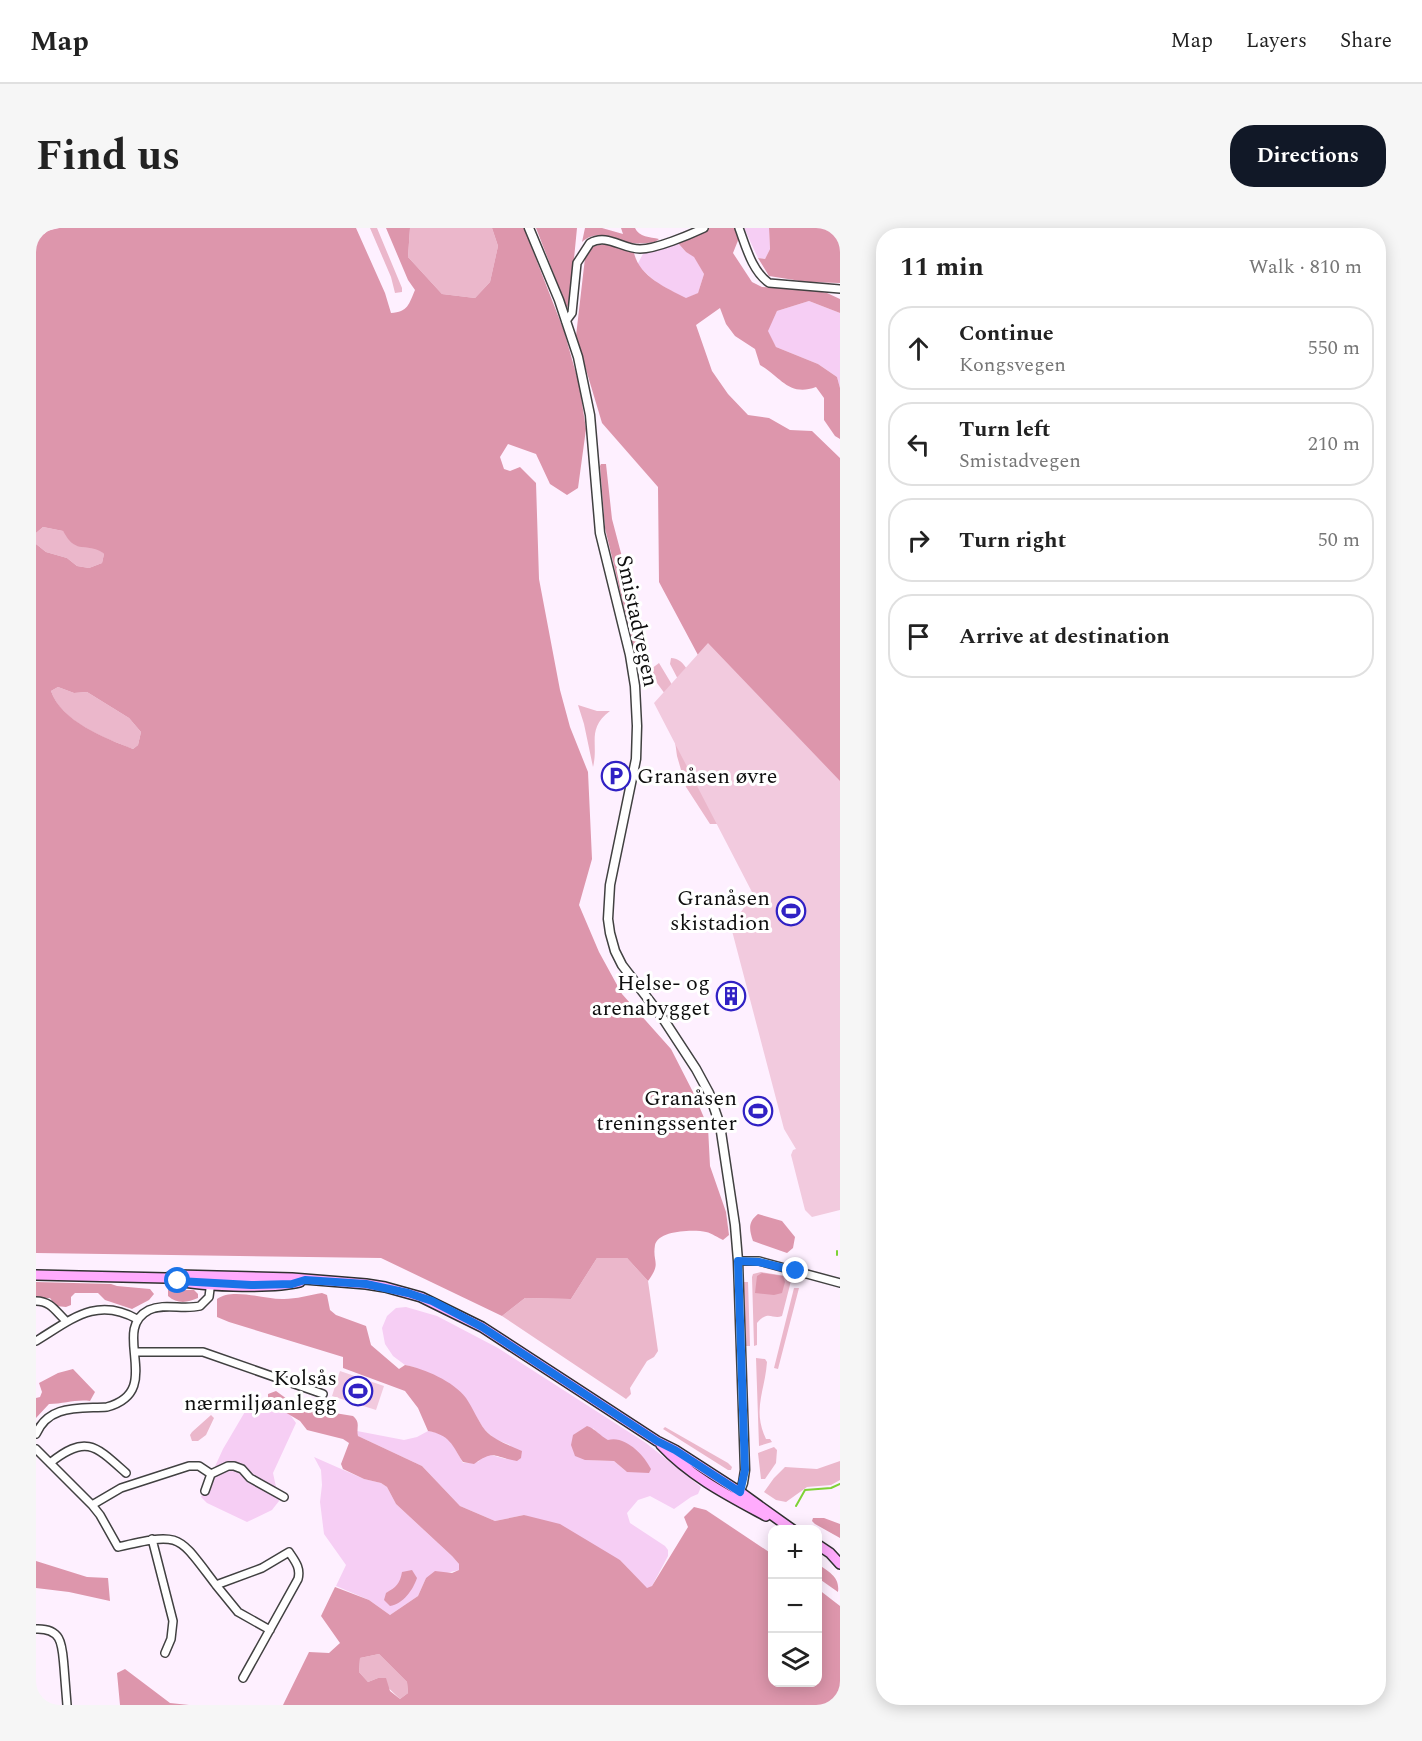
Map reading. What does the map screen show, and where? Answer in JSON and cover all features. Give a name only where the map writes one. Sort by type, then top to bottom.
[{"type":"main road","points":[[36,1275],[166,1278],[178,1275],[211,1280],[292,1278],[385,1287],[432,1301],[482,1327],[657,1441],[675,1450],[738,1496],[771,1513],[785,1525]]},
{"type":"main road","points":[[822,1547],[840,1554]]},
{"type":"main road","points":[[830,1552],[840,1564]]},
{"type":"street","name":"Smistadvegen","points":[[530,228],[578,357],[588,404],[599,527],[606,565],[630,655],[635,686],[638,726],[636,759],[610,885],[608,919],[610,933],[622,964],[681,1045],[709,1092],[720,1125],[738,1261],[745,1470],[738,1496]]},
{"type":"street","points":[[566,321],[572,313],[577,263],[590,243],[603,238],[634,249],[648,248],[704,228]]},
{"type":"street","points":[[739,228],[754,264],[769,284],[840,289]]},
{"type":"street","points":[[738,1261],[759,1262],[840,1283]]},
{"type":"street","points":[[36,1434],[44,1420],[55,1412],[107,1407],[127,1396],[136,1380],[133,1335],[137,1319],[150,1310],[158,1308],[200,1306],[209,1297],[211,1280]]},
{"type":"street","points":[[36,1301],[45,1301],[66,1321]]},
{"type":"street","points":[[36,1341],[66,1321],[97,1309],[123,1312],[137,1319]]},
{"type":"street","points":[[135,1352],[203,1352],[323,1394]]},
{"type":"street","points":[[50,1463],[63,1452],[76,1446],[90,1446],[100,1450],[126,1473]]},
{"type":"street","points":[[36,1449],[92,1505],[118,1547],[152,1539],[168,1538],[180,1543],[193,1555],[238,1612],[270,1630]]},
{"type":"street","points":[[92,1505],[121,1488],[189,1466],[199,1466],[211,1474]]},
{"type":"street","points":[[205,1491],[211,1474],[228,1466],[234,1466],[284,1497]]},
{"type":"street","points":[[152,1539],[173,1621],[171,1639],[165,1653]]},
{"type":"street","points":[[216,1585],[262,1568],[289,1552],[300,1572],[243,1678]]},
{"type":"street","points":[[36,1629],[47,1628],[55,1633],[62,1642],[67,1705]]},
{"type":"shaded area","points":[[36,228],[44,234],[59,228],[356,228],[385,293],[391,313],[404,309],[415,290],[408,280],[386,228],[410,228],[408,257],[442,294],[475,298],[490,282],[498,246],[492,228],[524,228],[564,331],[579,384],[586,429],[578,488],[567,495],[550,484],[536,454],[508,444],[500,457],[504,469],[510,471],[520,467],[536,483],[539,579],[560,690],[570,727],[588,772],[592,859],[579,905],[599,952],[622,994],[671,1049],[693,1092],[708,1127],[710,1166],[726,1212],[729,1235],[723,1240],[701,1231],[678,1232],[663,1236],[655,1245],[656,1266],[648,1281],[627,1258],[597,1258],[571,1299],[525,1298],[502,1316],[381,1258],[36,1253],[36,544],[46,552],[67,558],[77,566],[89,568],[102,563],[104,554],[96,549],[76,545],[63,531],[43,527],[36,533]],"holes":[[[58,687],[74,693],[87,692],[129,718],[141,732],[138,745],[133,749],[85,727],[64,711],[56,702],[51,691]]]},
{"type":"shaded area","points":[[370,228],[377,228],[402,292],[395,293],[391,277]]},
{"type":"shaded area","points":[[410,228],[492,228],[498,246],[490,282],[475,298],[442,294],[408,257]]},
{"type":"shaded area","points":[[536,228],[577,228],[570,300],[567,308]]},
{"type":"shaded area","points":[[585,228],[602,228],[623,234],[621,228],[635,228],[642,235],[659,239],[655,242],[634,243],[605,236],[594,236],[582,242]]},
{"type":"shaded area","points":[[709,228],[735,228],[739,238],[733,253],[752,282],[762,287],[806,289],[827,293],[840,299],[840,313],[809,301],[777,311],[768,331],[776,347],[818,364],[837,377],[840,388],[840,439],[835,436],[824,420],[824,398],[816,387],[792,388],[760,365],[755,349],[735,336],[726,324],[720,308],[696,325],[712,371],[728,394],[748,415],[769,418],[790,430],[812,431],[840,458],[840,880],[714,685],[659,582],[658,487],[602,423],[576,336],[585,258],[592,246],[608,244],[634,253],[642,269],[648,275],[686,298],[698,293],[704,274],[694,257],[678,243]]},
{"type":"shaded area","points":[[744,228],[769,228],[770,249],[765,259],[758,258]]},
{"type":"shaded area","points":[[769,228],[840,228],[840,283],[807,282],[769,276],[758,258],[765,259],[770,249]]},
{"type":"shaded area","points":[[678,243],[686,252],[694,256],[704,274],[698,293],[686,299],[657,283],[637,265],[644,252]]},
{"type":"shaded area","points":[[809,301],[840,313],[840,388],[837,377],[818,364],[776,347],[767,331],[777,311]]},
{"type":"shaded area","points":[[601,464],[606,464],[612,519],[646,648],[642,653],[636,652],[633,645],[605,528]]},
{"type":"shaded area","points":[[43,527],[63,531],[82,547],[97,548],[104,554],[102,563],[89,568],[77,566],[67,558],[46,552],[36,544],[36,533]]},
{"type":"shaded area","name":"Granåsen skistadion","points":[[708,643],[840,781],[840,1210],[812,1217],[805,1210],[791,1155],[796,1149],[784,1129],[731,927],[753,894],[654,703]]},
{"type":"shaded area","points":[[671,658],[682,663],[693,680],[665,694],[651,669],[659,663],[674,688],[681,685],[670,664]]},
{"type":"shaded area","points":[[58,687],[74,693],[87,692],[129,718],[141,732],[138,745],[133,749],[97,734],[74,720],[56,702],[51,691]]},
{"type":"shaded area","points":[[578,705],[597,711],[610,711],[598,724],[593,767],[584,724]]},
{"type":"shaded area","points":[[674,734],[760,901],[719,824],[710,824],[686,787],[677,756]]},
{"type":"shaded area","points":[[758,1214],[782,1221],[795,1237],[793,1248],[787,1253],[753,1241],[750,1226]]},
{"type":"shaded area","points":[[597,1258],[627,1258],[648,1281],[658,1351],[647,1361],[630,1388],[631,1394],[626,1399],[502,1316],[525,1298],[571,1299]]},
{"type":"shaded area","points":[[761,1272],[792,1277],[782,1316],[768,1316],[757,1323],[757,1345],[754,1346],[752,1277],[753,1274]]},
{"type":"shaded area","points":[[762,1273],[783,1276],[785,1282],[782,1293],[774,1295],[755,1293],[757,1276]]},
{"type":"shaded area","points":[[36,1282],[111,1284],[150,1289],[154,1294],[149,1300],[132,1309],[105,1300],[98,1293],[75,1293],[71,1297],[71,1305],[56,1306],[50,1298],[36,1298]]},
{"type":"shaded area","points":[[743,1282],[748,1282],[750,1346],[746,1346]]},
{"type":"shaded area","points":[[794,1288],[799,1288],[778,1369],[774,1368]]},
{"type":"shaded area","points":[[168,1289],[194,1290],[198,1298],[186,1302],[175,1300],[168,1296]]},
{"type":"shaded area","points":[[322,1293],[327,1295],[330,1310],[336,1315],[366,1326],[371,1345],[399,1369],[405,1365],[421,1369],[454,1386],[466,1398],[485,1430],[498,1440],[522,1451],[521,1458],[517,1461],[491,1455],[474,1464],[463,1462],[446,1438],[428,1431],[418,1408],[405,1391],[343,1368],[343,1357],[217,1317],[217,1299],[232,1294],[284,1299]]},
{"type":"shaded area","points":[[406,1307],[437,1316],[498,1348],[646,1443],[701,1487],[698,1494],[674,1509],[650,1496],[638,1500],[627,1513],[630,1523],[668,1550],[668,1556],[652,1586],[647,1589],[620,1560],[524,1515],[495,1521],[460,1506],[422,1466],[358,1436],[357,1431],[404,1440],[428,1431],[439,1433],[451,1441],[463,1463],[478,1462],[484,1455],[506,1459],[510,1445],[495,1439],[484,1429],[463,1395],[414,1367],[405,1365],[393,1356],[385,1344],[382,1328],[387,1316],[396,1308]],"holes":[[[593,1428],[601,1437],[608,1440],[627,1472],[614,1461],[585,1460]]]},
{"type":"shaded area","points":[[756,1358],[765,1359],[767,1362],[760,1400],[760,1419],[766,1439],[772,1442],[759,1446]]},
{"type":"shaded area","points":[[73,1369],[95,1392],[90,1401],[49,1404],[36,1418],[36,1398],[40,1397],[42,1392],[39,1383],[58,1373]]},
{"type":"shaded area","name":"Kolsås nærmiljøanlegg","points":[[340,1371],[384,1386],[376,1410],[332,1396]]},
{"type":"shaded area","points":[[276,1391],[298,1407],[353,1416],[358,1423],[358,1436],[422,1466],[460,1506],[495,1521],[524,1515],[560,1524],[620,1560],[647,1588],[652,1586],[688,1527],[684,1517],[694,1507],[706,1510],[768,1551],[768,1687],[822,1687],[822,1592],[840,1606],[840,1705],[283,1705],[309,1652],[329,1653],[340,1643],[321,1616],[335,1587],[369,1600],[390,1615],[418,1596],[426,1578],[435,1571],[452,1573],[459,1570],[459,1564],[396,1504],[387,1487],[343,1469],[341,1464],[349,1443],[343,1439],[307,1430],[300,1421],[268,1402],[268,1394]],"holes":[[[379,1654],[407,1682],[408,1693],[400,1699],[390,1691],[386,1678],[368,1682],[359,1672],[360,1658]]]},
{"type":"shaded area","points":[[278,1408],[289,1413],[296,1423],[273,1473],[279,1501],[272,1510],[247,1522],[207,1503],[201,1497],[223,1449],[246,1410]]},
{"type":"shaded area","points":[[211,1415],[214,1418],[206,1435],[198,1441],[192,1441],[190,1435],[192,1432]]},
{"type":"shaded area","points":[[587,1426],[608,1440],[621,1440],[633,1447],[648,1464],[651,1469],[649,1473],[627,1472],[614,1461],[585,1460],[575,1456],[571,1445],[573,1435]]},
{"type":"shaded area","points":[[665,1427],[728,1463],[732,1467],[731,1470],[663,1429]]},
{"type":"shaded area","points":[[774,1447],[777,1450],[776,1463],[765,1479],[761,1479],[758,1453]]},
{"type":"shaded area","points":[[314,1457],[387,1487],[396,1504],[452,1556],[459,1564],[459,1570],[426,1578],[418,1596],[390,1615],[369,1600],[336,1586],[346,1565],[324,1534],[320,1502],[321,1470]]},
{"type":"shaded area","points":[[840,1461],[840,1480],[831,1485],[807,1487],[786,1502],[776,1500],[764,1492],[785,1467],[817,1469]]},
{"type":"shaded area","points":[[813,1518],[824,1518],[840,1524],[840,1538],[822,1528],[822,1525],[817,1525],[812,1521]]},
{"type":"shaded area","points":[[36,1561],[87,1577],[108,1578],[110,1601],[36,1588]]},
{"type":"shaded area","points":[[822,1567],[830,1572],[837,1582],[838,1592],[822,1581]]},
{"type":"shaded area","points":[[412,1570],[417,1578],[413,1587],[407,1596],[390,1606],[384,1600],[386,1593],[397,1585],[402,1572]]},
{"type":"shaded area","points":[[379,1654],[407,1682],[408,1693],[400,1699],[378,1678],[368,1682],[359,1672],[360,1658]]},
{"type":"shaded area","points":[[125,1669],[170,1703],[189,1705],[120,1705],[117,1673]]},
{"type":"waterway","points":[[796,1506],[805,1490],[831,1488],[840,1484]]},
{"type":"place","name":"Granåsen øvre","points":[[616,776]]},
{"type":"place","name":"Granåsen skistadion","points":[[791,911]]},
{"type":"place","name":"Helse- og arenabygget","points":[[731,996]]},
{"type":"place","name":"Granåsen treningssenter","points":[[758,1111]]},
{"type":"place","name":"Kolsås nærmiljøanlegg","points":[[358,1391]]},
{"type":"route","points":[[178,1281],[251,1285],[292,1284],[305,1280],[366,1284],[385,1287],[432,1301],[482,1327],[740,1492],[745,1470],[738,1261],[750,1260],[796,1271]]}]
